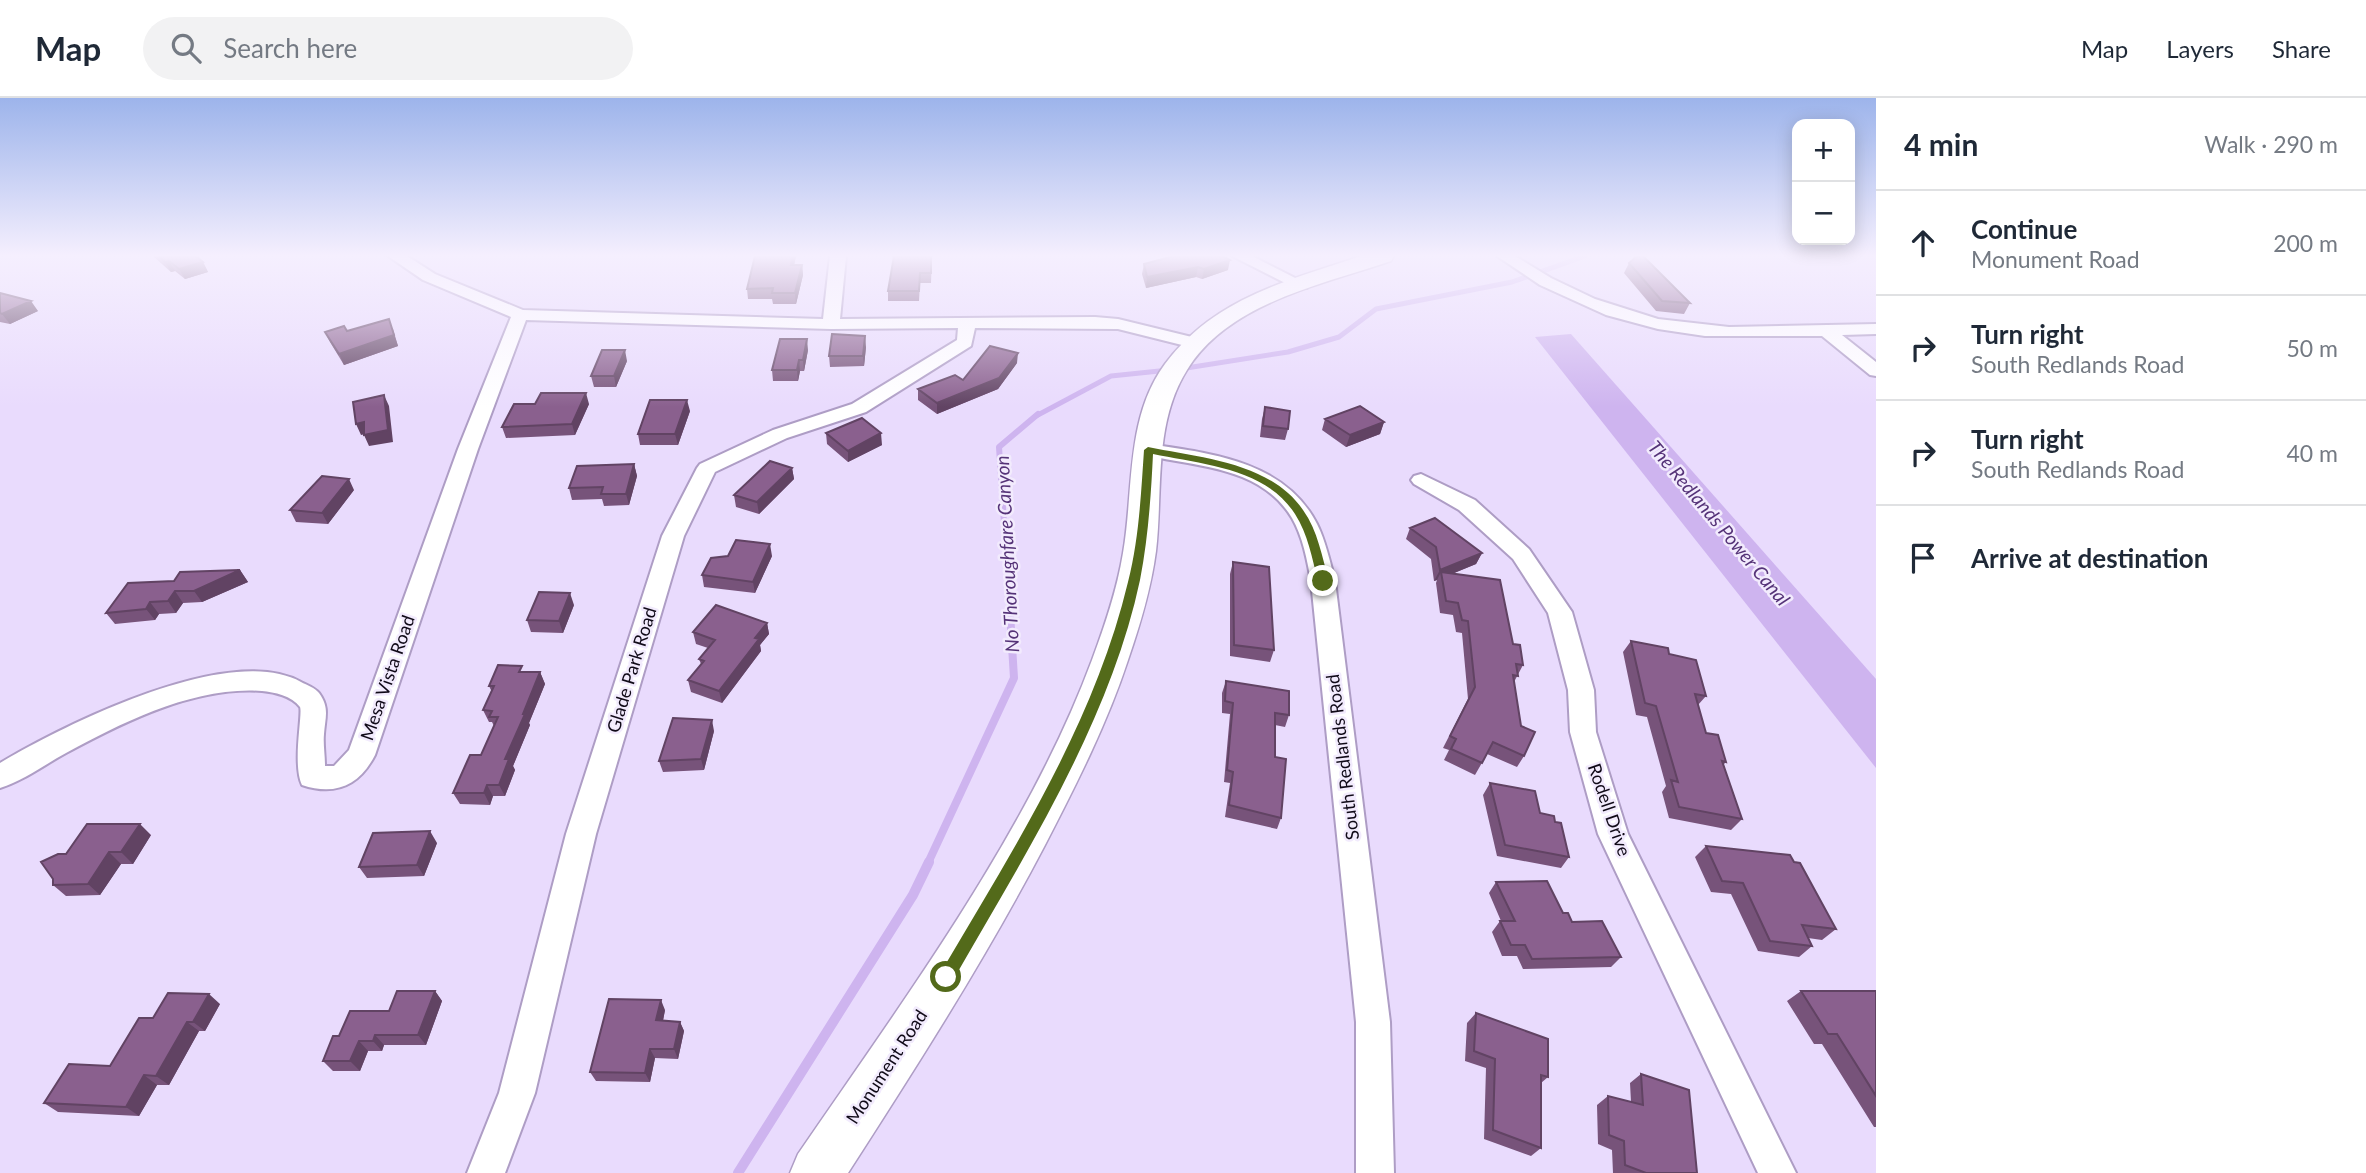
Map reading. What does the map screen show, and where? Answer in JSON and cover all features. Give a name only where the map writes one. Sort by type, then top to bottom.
[{"type":"main road","name":"Monument Road","points":[[817,1173],[946,977],[1040,817],[1084,726],[1116,645],[1134,580],[1146,500],[1152,421],[1163,386],[1188,352],[1236,314],[1254,306]]},
{"type":"street","points":[[499,306],[520,315],[831,324],[1095,322],[1118,324],[1188,352]]},
{"type":"street","points":[[831,324],[833,306]]},
{"type":"street","points":[[1600,306],[1663,325],[1703,330],[1876,329]]},
{"type":"street","name":"Mesa Vista Road","points":[[0,777],[119,714],[197,688],[246,680],[284,684],[307,698],[315,712],[310,735],[312,777],[341,777],[361,755],[468,449],[520,315]]},
{"type":"street","name":"Glade Park Road","points":[[486,1173],[517,1093],[581,834],[669,549],[707,468],[780,434],[859,408],[965,342],[967,322]]},
{"type":"street","points":[[1824,329],[1876,371]]},
{"type":"street","name":"South Redlands Road","points":[[1148,450],[1219,463],[1260,478],[1292,502],[1312,537],[1323,581],[1373,1022],[1379,1171]]},
{"type":"street","name":"Rodell Drive","points":[[1421,480],[1466,505],[1521,554],[1560,611],[1581,690],[1583,732],[1614,834],[1777,1173]]},
{"type":"water","name":"The Redlands Power Canal","points":[[1571,334],[1876,679],[1876,768],[1535,337]]},
{"type":"building","points":[[0,306],[19,306],[2,314]]},
{"type":"building","points":[[389,319],[394,335],[339,354],[325,332],[344,326],[347,331]]},
{"type":"building","points":[[832,334],[865,336],[863,356],[829,356]]},
{"type":"building","points":[[780,339],[807,339],[803,360],[799,360],[797,370],[772,370]]},
{"type":"building","points":[[990,346],[1018,353],[999,378],[937,403],[918,389],[955,375],[963,380]]},
{"type":"building","points":[[602,350],[625,350],[614,376],[591,376]]},
{"type":"building","points":[[541,393],[586,393],[572,424],[502,427],[514,404],[535,404]]},
{"type":"building","points":[[384,395],[388,430],[364,435],[364,422],[356,424],[353,402]]},
{"type":"building","points":[[650,400],[687,400],[675,434],[638,434]]},
{"type":"building","points":[[1360,406],[1384,422],[1350,435],[1325,419]]},
{"type":"building","points":[[1265,407],[1290,411],[1288,429],[1263,426]]},
{"type":"building","points":[[862,418],[881,433],[848,451],[826,433]]},
{"type":"building","points":[[770,461],[792,468],[757,502],[734,495]]},
{"type":"building","points":[[634,464],[626,494],[601,494],[603,487],[569,488],[577,466]]},
{"type":"building","points":[[322,476],[349,479],[322,513],[290,510]]},
{"type":"building","points":[[1435,518],[1482,553],[1440,570],[1436,547],[1410,528]]},
{"type":"building","points":[[736,540],[770,544],[753,582],[702,575],[711,558],[728,556]]},
{"type":"building","points":[[1233,562],[1269,567],[1274,650],[1234,645]]},
{"type":"building","points":[[240,570],[194,591],[175,591],[168,601],[150,602],[146,609],[106,613],[128,583],[174,581],[180,572]]},
{"type":"building","points":[[1441,572],[1500,580],[1513,644],[1520,645],[1523,665],[1516,664],[1518,676],[1513,675],[1521,726],[1535,732],[1524,756],[1493,742],[1482,763],[1451,749],[1456,739],[1450,736],[1475,687],[1468,621],[1462,620],[1458,603],[1446,601]]},
{"type":"building","points":[[539,592],[570,593],[559,621],[527,620]]},
{"type":"building","points":[[716,605],[767,623],[755,638],[759,639],[719,691],[688,680],[704,661],[699,659],[715,640],[693,632]]},
{"type":"building","points":[[1631,641],[1668,648],[1669,654],[1696,660],[1706,696],[1695,694],[1706,733],[1718,735],[1726,762],[1722,761],[1742,819],[1679,807],[1671,780],[1678,782],[1656,706],[1645,703]]},
{"type":"building","points":[[498,665],[522,666],[519,672],[540,672],[505,759],[509,759],[499,785],[487,785],[484,793],[453,793],[470,755],[481,755],[498,717],[489,717],[492,711],[483,710],[494,686],[489,686]]},
{"type":"building","points":[[1226,681],[1289,691],[1289,715],[1275,713],[1275,757],[1286,759],[1281,818],[1229,805],[1233,772],[1227,770],[1233,703],[1225,701]]},
{"type":"building","points":[[673,718],[712,720],[701,759],[659,761]]},
{"type":"building","points":[[1490,783],[1535,791],[1540,813],[1554,816],[1555,822],[1561,823],[1569,857],[1505,845]]},
{"type":"building","points":[[87,824],[140,824],[121,852],[109,852],[88,884],[53,885],[53,879],[41,862],[58,854],[66,854]]},
{"type":"building","points":[[430,831],[417,865],[359,867],[373,833]]},
{"type":"building","points":[[1706,846],[1790,855],[1794,862],[1800,863],[1836,929],[1802,925],[1812,946],[1770,941],[1743,883],[1722,881]]},
{"type":"building","points":[[1547,881],[1563,913],[1568,913],[1572,922],[1602,921],[1621,957],[1532,959],[1525,945],[1511,945],[1500,921],[1515,921],[1496,882]]},
{"type":"building","points":[[397,991],[435,991],[418,1035],[375,1035],[373,1041],[359,1041],[350,1061],[323,1061],[333,1036],[339,1036],[350,1011],[389,1011]]},
{"type":"building","points":[[1801,991],[1876,991],[1876,1096],[1837,1034],[1828,1034]]},
{"type":"building","points":[[168,993],[209,994],[193,1022],[187,1022],[156,1076],[144,1075],[126,1107],[44,1103],[69,1064],[110,1066],[139,1018],[153,1018]]},
{"type":"building","points":[[609,999],[661,1000],[656,1020],[680,1022],[674,1049],[650,1049],[645,1073],[590,1072]]},
{"type":"building","points":[[1476,1013],[1548,1039],[1548,1077],[1541,1075],[1541,1148],[1493,1130],[1495,1059],[1474,1051]]},
{"type":"building","points":[[1641,1074],[1689,1090],[1697,1173],[1646,1173],[1625,1165],[1624,1141],[1609,1135],[1608,1096],[1643,1105]]},
{"type":"waterway","name":"No Thoroughfare Canyon","points":[[1180,369],[1288,352],[1339,337],[1376,309],[1390,306]]},
{"type":"waterway","name":"No Thoroughfare Canyon","points":[[1036,416],[1111,376],[1169,370]]},
{"type":"waterway","name":"No Thoroughfare Canyon","points":[[1010,615],[999,447],[1038,414]]},
{"type":"waterway","name":"No Thoroughfare Canyon","points":[[928,863],[1014,678],[1010,613]]},
{"type":"waterway","name":"No Thoroughfare Canyon","points":[[738,1173],[913,895],[929,862]]},
{"type":"route","points":[[946,977],[1040,817],[1084,726],[1116,645],[1134,580],[1146,500],[1148,450],[1219,463],[1260,478],[1281,492],[1299,512],[1312,537],[1323,581]]}]
